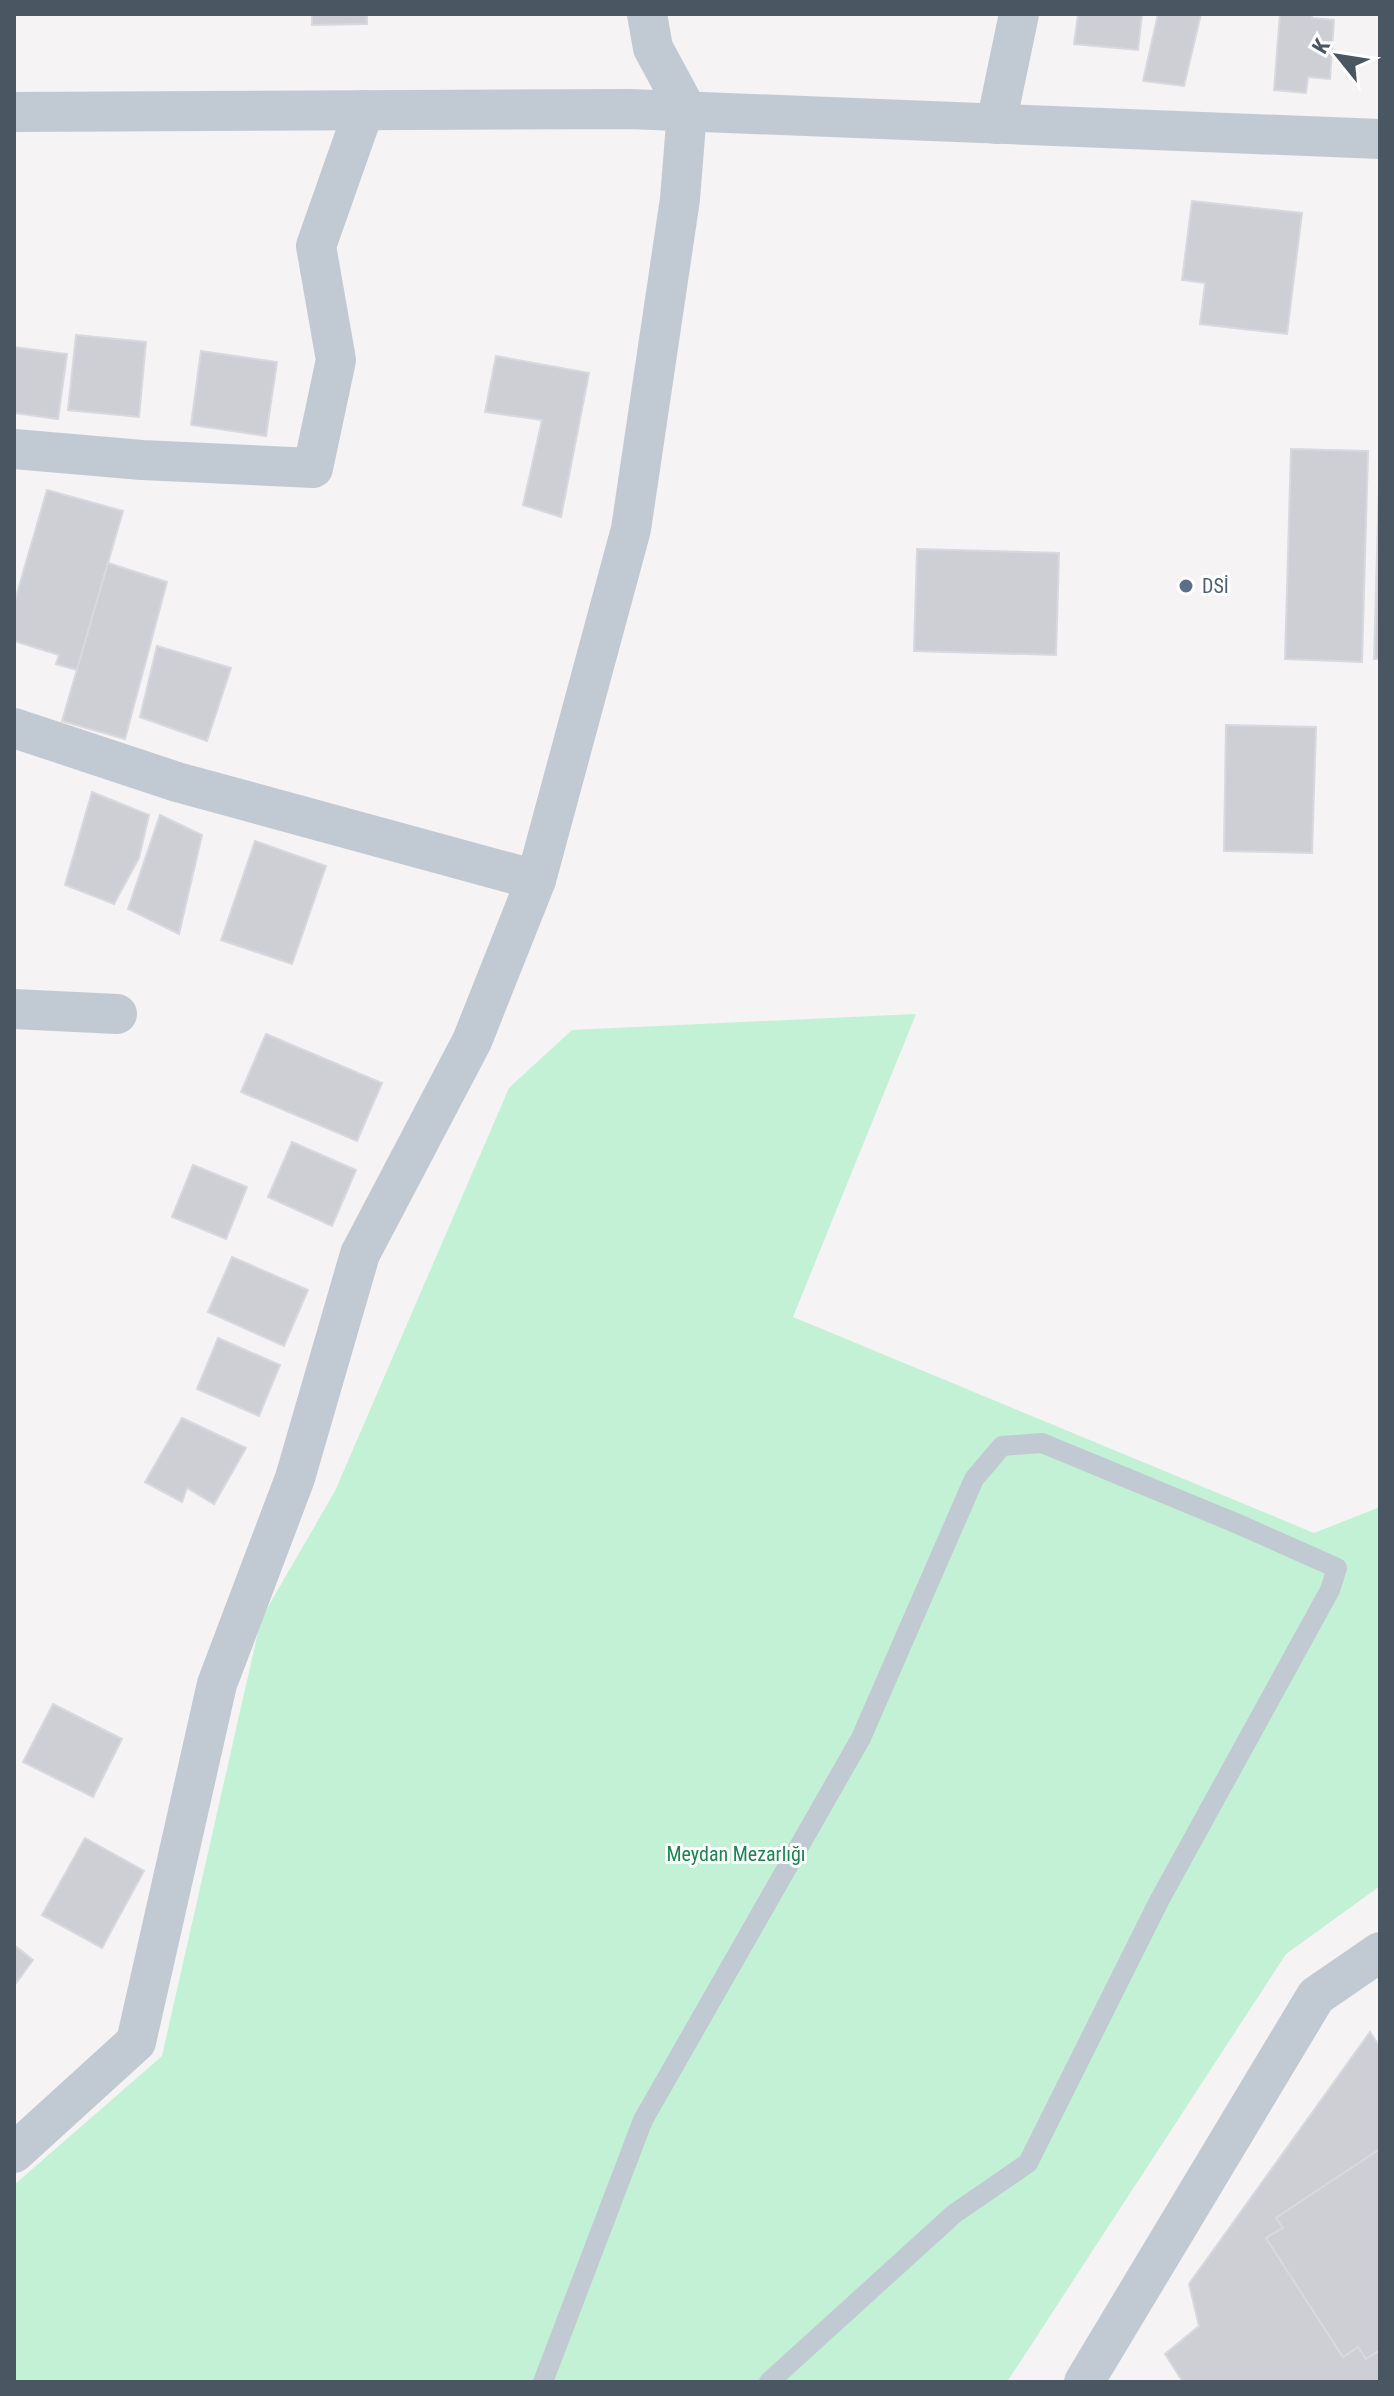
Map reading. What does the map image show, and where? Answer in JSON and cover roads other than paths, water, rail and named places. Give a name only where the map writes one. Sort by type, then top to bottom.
[{"type":"street","points":[[14,2153],[136,2042],[217,1684],[295,1478],[360,1254],[472,1041],[536,880],[631,529],[680,199],[687,111],[653,48],[647,14]]},
{"type":"street","points":[[996,124],[1019,14]]},
{"type":"street","points":[[14,112],[629,109],[1380,139]]},
{"type":"street","points":[[14,449],[142,460],[313,468],[336,360],[316,246],[364,110]]},
{"type":"street","points":[[14,728],[177,782],[536,880]]},
{"type":"street","points":[[14,1009],[117,1014]]},
{"type":"street","points":[[1084,2382],[1316,1996],[1380,1952]]},
{"type":"lane","points":[[543,2382],[643,2120],[861,1738],[974,1479],[1002,1446],[1042,1443],[1337,1568],[1330,1590],[1159,1901],[1028,2163],[954,2214],[769,2382]]},
{"type":"place","name":"DSİ","points":[[1186,586]]},
{"type":"park label","name":"Meydan Mezarlığı","points":[[736,1854]]}]
